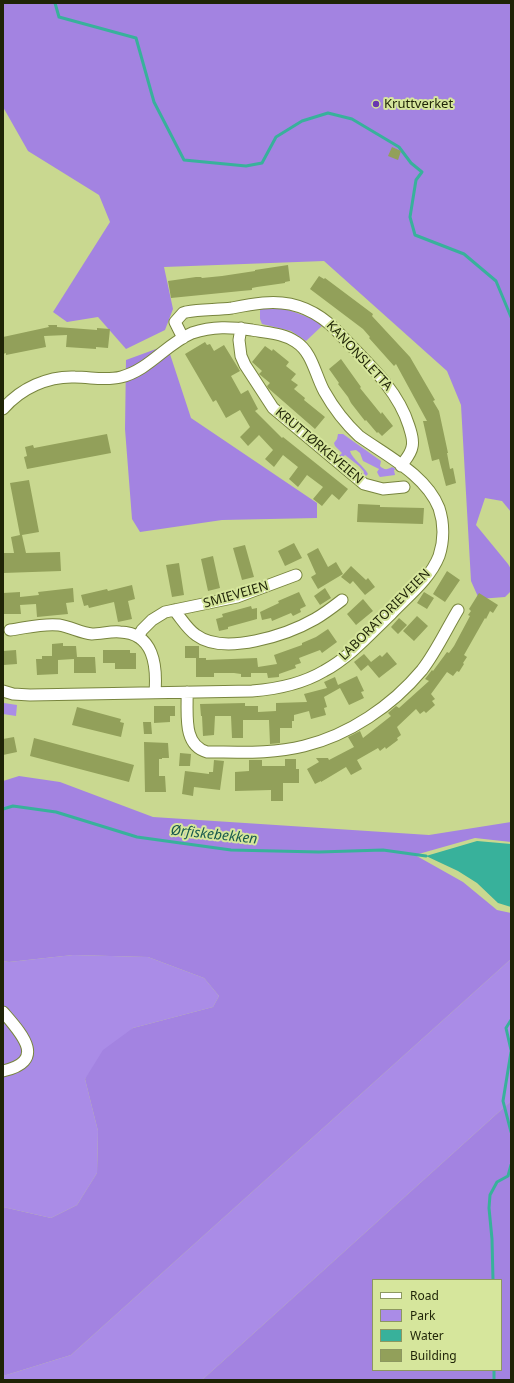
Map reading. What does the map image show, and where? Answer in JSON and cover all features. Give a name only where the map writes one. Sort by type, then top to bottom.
[{"type":"street","name":"KANONSLETTA","points":[[183,338],[175,322],[183,313],[186,312],[270,302],[291,304],[314,312],[336,330],[383,380],[398,400],[407,420],[413,440],[410,452],[401,466]]},
{"type":"street","name":"LABORATORIEVEIEN","points":[[3,409],[22,392],[47,380],[67,377],[107,379],[127,375],[148,364],[173,343],[198,331],[216,327],[241,328],[281,335],[296,342],[306,352],[325,393],[344,421],[359,436],[416,476],[424,484],[436,502],[441,518],[443,533],[442,545],[433,567],[424,580],[348,655],[324,671],[295,684],[270,690],[252,691],[30,695],[13,694],[3,691]]},
{"type":"street","name":"KRUTTØRKEVEIEN","points":[[241,328],[239,340],[241,356],[273,408],[364,484],[383,489],[404,487]]},
{"type":"street","name":"SMIEVEIEN","points":[[138,637],[142,630],[157,616],[174,610],[237,597],[296,575]]},
{"type":"street","points":[[174,610],[188,628],[196,635],[211,642],[228,644],[263,639],[289,631],[314,620],[342,600]]},
{"type":"street","points":[[187,692],[190,737],[195,745],[202,750],[207,752],[246,753],[304,746],[339,734],[365,719],[389,702],[422,670],[437,648],[458,610]]},
{"type":"street","points":[[10,630],[59,625],[86,633],[94,634],[124,632],[138,637],[149,648],[154,658],[156,675],[155,692]]},
{"type":"street","points":[[3,1012],[22,1036],[28,1047],[27,1056],[22,1062],[3,1071]]},
{"type":"green space","points":[[269,306],[297,313],[323,325],[306,341],[291,331],[262,324],[260,319],[260,309]]},
{"type":"green space","points":[[338,434],[343,434],[381,461],[380,466],[384,469],[392,467],[396,469],[394,470],[395,475],[380,477],[377,472],[379,469],[363,461],[360,453],[356,450],[350,451],[353,457],[368,474],[365,477],[363,475],[364,472],[359,466],[345,455],[342,458],[339,456],[342,453],[334,443]]},
{"type":"green space","points":[[4,703],[17,705],[16,716],[3,714]]},
{"type":"green space","points":[[73,955],[148,957],[204,978],[219,996],[213,1007],[133,1028],[85,1079],[98,1131],[97,1173],[77,1205],[51,1218],[3,1207],[3,961],[9,962]]},
{"type":"green space","points":[[511,959],[511,1101],[202,1380],[3,1380],[3,1376],[71,1355]]},
{"type":"shaded area","points":[[3,3],[511,3],[511,512],[502,501],[485,498],[476,525],[511,569],[511,591],[505,597],[479,599],[471,581],[461,405],[447,371],[324,261],[164,267],[173,309],[165,330],[126,349],[98,317],[67,322],[53,312],[110,222],[99,195],[28,151],[3,107]]},
{"type":"shaded area","points":[[167,345],[191,418],[317,503],[317,518],[222,520],[140,532],[132,519],[125,429],[126,360]]},
{"type":"shaded area","points":[[19,776],[60,782],[153,817],[429,835],[511,822],[511,842],[475,838],[415,855],[463,882],[497,910],[511,913],[511,959],[71,1355],[3,1376],[3,1207],[51,1218],[77,1205],[97,1173],[98,1131],[85,1079],[103,1050],[133,1028],[213,1007],[219,996],[204,978],[148,957],[73,955],[9,962],[3,961],[3,781]]},
{"type":"shaded area","points":[[511,1101],[511,1380],[202,1380]]},
{"type":"water","points":[[477,841],[511,844],[511,907],[498,903],[477,883],[458,871],[426,856]]},
{"type":"building","points":[[392,147],[401,151],[398,160],[388,156]]},
{"type":"building","points":[[288,265],[290,281],[285,283],[252,288],[252,290],[171,298],[168,281],[196,277],[202,278],[222,276]]},
{"type":"building","points":[[319,276],[324,279],[325,278],[373,314],[372,316],[410,357],[435,400],[433,401],[439,411],[450,469],[453,468],[456,483],[446,486],[439,459],[432,461],[423,421],[427,421],[396,364],[394,366],[363,329],[310,289]]},
{"type":"building","points":[[48,325],[97,330],[97,328],[110,329],[108,348],[96,347],[96,349],[66,347],[67,335],[44,336],[46,347],[6,355],[6,353],[3,354],[3,337],[49,327]]},
{"type":"building","points":[[205,342],[207,345],[210,344],[214,351],[224,345],[240,371],[231,376],[241,394],[248,390],[258,409],[255,411],[282,438],[283,437],[348,489],[339,500],[332,494],[322,506],[313,499],[323,487],[307,475],[298,487],[289,479],[298,467],[283,455],[274,467],[265,459],[273,450],[259,435],[248,446],[240,437],[250,427],[240,410],[226,418],[216,400],[213,402],[185,354]]},
{"type":"building","points":[[265,346],[272,351],[273,349],[289,362],[286,366],[296,374],[291,380],[298,385],[294,389],[305,398],[304,400],[325,417],[315,429],[268,388],[267,386],[270,383],[259,374],[262,371],[252,362]]},
{"type":"building","points":[[341,359],[361,387],[360,388],[393,426],[382,436],[378,432],[377,433],[366,420],[365,421],[351,403],[329,369]]},
{"type":"building","points":[[107,434],[111,453],[27,469],[24,457],[27,456],[25,447],[33,445],[34,448]]},
{"type":"building","points":[[29,480],[39,532],[22,535],[26,553],[60,552],[61,571],[3,573],[3,553],[14,553],[11,537],[20,535],[10,483]]},
{"type":"building","points":[[358,504],[380,505],[380,507],[424,508],[423,524],[357,522]]},
{"type":"building","points":[[294,543],[302,558],[285,566],[278,551]]},
{"type":"building","points":[[245,545],[254,577],[242,580],[233,548]]},
{"type":"building","points":[[318,548],[328,567],[336,562],[343,574],[318,589],[311,577],[316,574],[307,554]]},
{"type":"building","points":[[213,556],[220,588],[208,591],[201,559]]},
{"type":"building","points":[[179,563],[184,595],[172,597],[166,565]]},
{"type":"building","points":[[351,566],[366,580],[368,578],[375,587],[365,595],[353,581],[350,584],[341,577]]},
{"type":"building","points":[[447,571],[460,580],[445,602],[433,594]]},
{"type":"building","points":[[132,585],[135,599],[128,601],[132,619],[118,622],[114,602],[89,608],[88,605],[84,606],[81,595],[107,589],[108,591]]},
{"type":"building","points":[[73,588],[74,602],[66,603],[68,614],[37,617],[36,604],[20,605],[21,614],[3,614],[3,593],[20,592],[20,597],[39,595],[38,592]]},
{"type":"building","points":[[325,588],[331,598],[320,605],[314,596]]},
{"type":"building","points":[[299,592],[306,606],[300,609],[301,612],[293,616],[291,613],[272,621],[271,618],[262,620],[260,612],[279,603],[278,601]]},
{"type":"building","points":[[424,592],[434,598],[427,609],[417,603]]},
{"type":"building","points":[[479,593],[498,605],[493,613],[490,611],[486,619],[485,618],[464,655],[467,657],[459,672],[457,671],[453,676],[447,672],[431,694],[435,699],[432,701],[435,705],[426,713],[424,711],[420,714],[416,709],[397,727],[401,735],[397,738],[398,740],[386,749],[385,747],[380,751],[378,748],[357,760],[362,769],[351,775],[346,767],[315,784],[307,769],[319,762],[316,758],[328,758],[329,760],[354,747],[348,737],[360,731],[363,738],[391,716],[388,713],[396,706],[399,708],[429,681],[425,679],[447,652],[449,653],[454,646],[470,616],[468,615],[471,611],[469,609]]},
{"type":"building","points":[[363,599],[373,611],[356,625],[347,614]]},
{"type":"building","points":[[251,606],[252,609],[257,608],[257,619],[219,631],[216,619],[223,617],[222,614]]},
{"type":"building","points":[[417,616],[428,626],[414,641],[403,631]]},
{"type":"building","points":[[399,618],[407,625],[398,634],[391,627]]},
{"type":"building","points":[[328,629],[337,642],[322,653],[320,650],[299,658],[301,663],[295,665],[296,668],[279,674],[279,677],[268,678],[267,673],[251,673],[251,677],[241,677],[241,674],[214,673],[214,677],[196,677],[196,658],[206,658],[206,660],[257,658],[258,667],[277,664],[274,655],[302,645],[302,643],[316,637]]},
{"type":"building","points":[[63,643],[63,646],[76,646],[77,657],[95,657],[96,673],[74,673],[74,659],[58,660],[58,674],[37,675],[36,659],[42,659],[42,656],[52,656],[52,644]]},
{"type":"building","points":[[185,646],[199,646],[199,658],[185,658]]},
{"type":"building","points":[[16,650],[17,664],[3,665],[3,651]]},
{"type":"building","points":[[103,650],[130,650],[130,653],[136,653],[136,669],[115,669],[115,663],[103,663]]},
{"type":"building","points":[[387,652],[397,664],[379,678],[368,665],[361,671],[354,662],[364,654],[371,662],[380,655],[382,657]]},
{"type":"building","points":[[357,676],[364,691],[361,692],[364,698],[349,705],[340,688],[324,697],[327,707],[324,708],[326,715],[311,719],[309,711],[294,715],[292,728],[280,728],[280,743],[270,744],[269,720],[243,720],[243,738],[232,738],[231,716],[215,716],[214,735],[203,736],[200,704],[245,703],[245,706],[258,706],[258,712],[276,711],[276,703],[307,702],[304,694],[327,688],[324,682],[335,677],[338,685]]},
{"type":"building","points":[[154,706],[175,706],[175,716],[170,716],[170,722],[154,723]]},
{"type":"building","points":[[77,707],[121,719],[120,722],[124,723],[121,737],[72,725]]},
{"type":"building","points":[[143,722],[151,722],[152,734],[144,734]]},
{"type":"building","points":[[14,737],[17,752],[3,755],[3,739]]},
{"type":"building","points":[[34,738],[134,765],[129,782],[30,756]]},
{"type":"building","points":[[144,742],[168,743],[169,758],[159,759],[159,776],[165,776],[166,792],[145,792]]},
{"type":"building","points":[[180,753],[191,754],[190,766],[179,766]]},
{"type":"building","points":[[285,759],[296,759],[296,769],[299,769],[299,783],[283,783],[283,801],[271,801],[271,790],[235,791],[235,772],[249,771],[249,760],[262,760],[262,766],[285,766]]},
{"type":"building","points":[[214,760],[224,761],[220,790],[194,787],[193,796],[182,794],[185,771],[209,774],[209,772],[213,772]]},
{"type":"waterway","name":"Ørfiskebekken","points":[[55,3],[59,17],[136,38],[154,102],[184,160],[246,166],[262,163],[276,137],[302,121],[328,113],[352,119],[399,147],[411,163],[422,172],[416,180],[410,217],[415,235],[464,254],[496,281],[511,317]]},
{"type":"waterway","name":"Ørfiskebekken","points":[[3,809],[13,806],[56,812],[137,837],[231,850],[319,852],[383,850],[426,856]]},
{"type":"waterway","points":[[511,1020],[506,1028],[511,1050]]},
{"type":"waterway","points":[[511,1052],[503,1101],[511,1132]]},
{"type":"waterway","points":[[493,1279],[492,1239],[489,1208],[490,1195],[497,1182],[508,1176],[511,1165]]},
{"type":"waterway","points":[[494,1371],[494,1380]]},
{"type":"place","name":"Kruttverket","points":[[376,104]]}]
